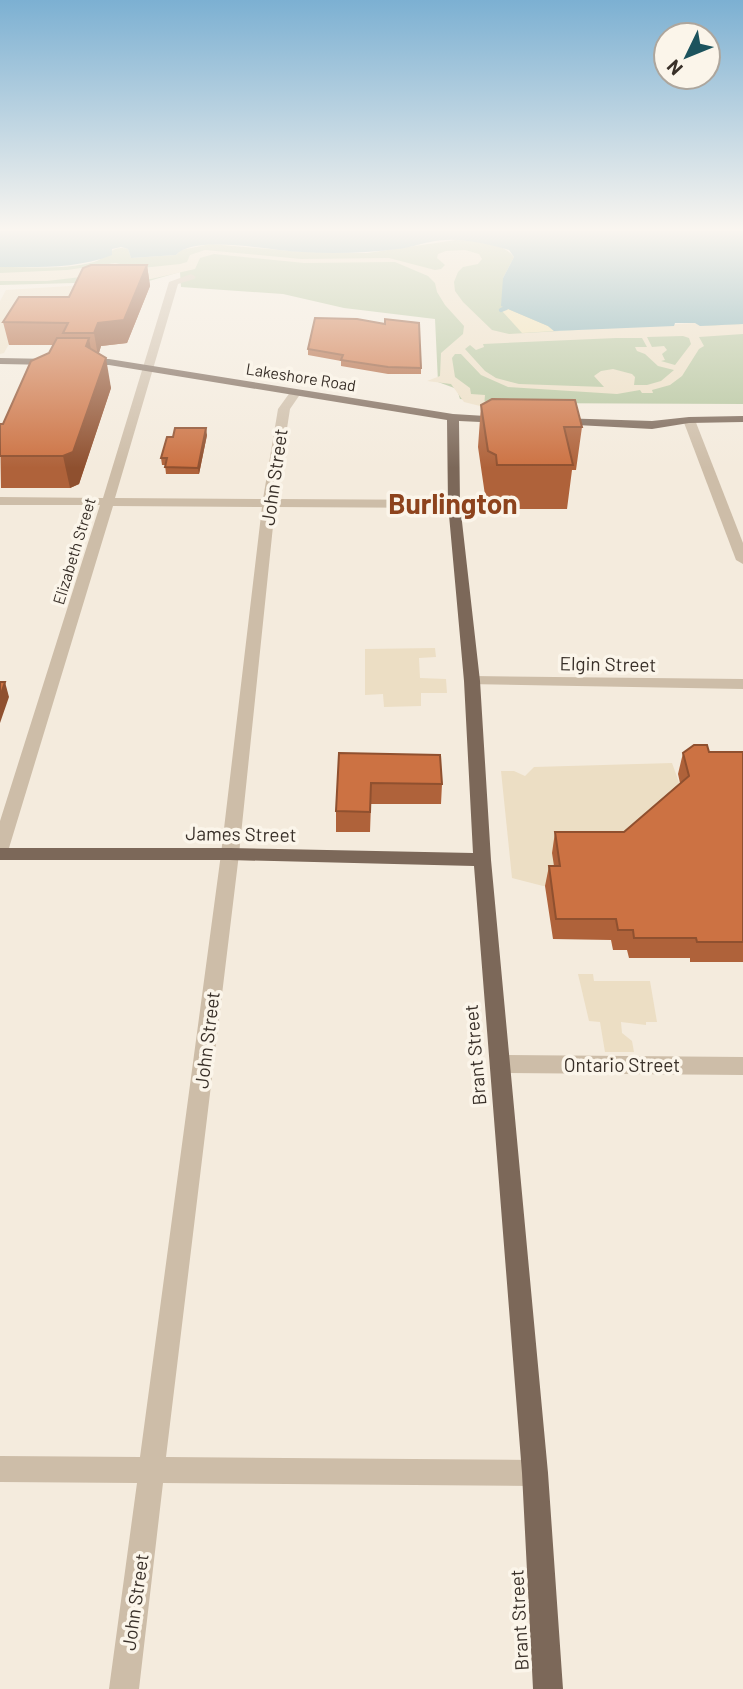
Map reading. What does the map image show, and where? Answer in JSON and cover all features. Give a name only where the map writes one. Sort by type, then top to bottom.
[{"type":"main road","name":"Lakeshore Road","points":[[0,361],[109,362],[453,417],[518,420]]},
{"type":"main road","name":"Brant Street","points":[[453,417],[454,504],[472,681],[482,860],[535,1473],[548,1689]]},
{"type":"main road","points":[[542,421],[652,425],[689,420],[743,419]]},
{"type":"main road","name":"James Street","points":[[0,854],[230,854],[482,860]]},
{"type":"street","name":"Elizabeth Street","points":[[0,848],[55,678],[146,368],[166,310]]},
{"type":"street","name":"John Street","points":[[124,1689],[230,854],[269,503],[284,409],[295,393]]},
{"type":"street","points":[[689,420],[743,560]]},
{"type":"street","points":[[0,501],[454,504]]},
{"type":"street","name":"Elgin Street","points":[[472,681],[743,684]]},
{"type":"street","name":"Ontario Street","points":[[501,1065],[743,1066]]},
{"type":"street","points":[[0,1469],[535,1473]]},
{"type":"green space","points":[[359,310],[534,310],[554,331],[743,324],[743,404],[500,403],[460,399],[457,389],[438,382],[435,319]]},
{"type":"sand","points":[[510,310],[554,331],[522,333],[502,311]]},
{"type":"shaded area","points":[[0,310],[43,310],[23,319],[4,353],[0,354]]},
{"type":"shaded area","points":[[449,310],[471,310],[492,330],[509,334],[695,323],[701,326],[743,324],[743,334],[699,337],[704,346],[699,349],[682,376],[670,385],[652,390],[653,393],[642,393],[640,390],[617,394],[508,387],[481,375],[461,354],[455,354],[452,358],[455,377],[470,388],[471,394],[485,395],[484,407],[464,402],[451,384],[427,381],[440,376],[441,353],[463,334],[464,326]],"holes":[[[647,337],[689,338],[691,344],[675,365],[661,361],[665,360],[662,354],[667,350],[664,346],[652,347]],[[642,338],[647,347],[635,347],[637,351],[645,354],[658,366],[674,370],[661,381],[647,385],[634,385],[635,377],[632,374],[613,369],[601,371],[594,376],[604,387],[519,384],[496,378],[485,371],[465,349],[470,345],[476,350],[484,347],[483,344]]]},
{"type":"shaded area","points":[[435,648],[436,657],[419,658],[420,678],[446,679],[447,693],[421,693],[421,706],[384,707],[383,694],[365,695],[365,649]]},
{"type":"shaded area","points":[[672,763],[684,796],[676,803],[657,802],[658,811],[557,886],[543,886],[512,878],[501,771],[514,771],[525,776],[534,767]]},
{"type":"shaded area","points":[[578,974],[593,974],[594,981],[650,981],[657,1022],[646,1022],[646,1025],[621,1022],[622,1033],[632,1041],[634,1052],[605,1052],[600,1022],[589,1021]]},
{"type":"water","points":[[510,310],[743,310],[743,324],[700,326],[695,323],[675,323],[674,326],[554,331]]},
{"type":"building","points":[[11,310],[128,310],[124,320],[98,323],[94,333],[63,333],[68,323],[3,322]]},
{"type":"building","points":[[315,318],[357,319],[385,324],[385,319],[419,323],[421,368],[388,367],[341,360],[343,355],[308,349]]},
{"type":"building","points":[[57,338],[89,338],[86,346],[106,358],[73,452],[63,456],[0,456],[0,424],[3,424],[31,361],[49,353]]},
{"type":"building","points":[[492,399],[575,400],[582,427],[564,427],[573,465],[497,465],[496,455],[488,451],[481,405]]},
{"type":"building","points":[[175,428],[206,428],[198,468],[165,467],[167,458],[161,458],[167,437],[173,437]]},
{"type":"building","points":[[0,682],[5,682],[0,697]]},
{"type":"building","points":[[694,745],[707,745],[709,752],[743,752],[743,942],[697,942],[696,938],[634,938],[633,930],[618,930],[616,919],[556,919],[549,866],[560,866],[555,832],[624,832],[689,776],[683,753]]},
{"type":"building","points":[[339,753],[440,755],[442,784],[371,783],[370,812],[336,811]]},
{"type":"district","name":"Burlington","points":[[453,504]]}]
